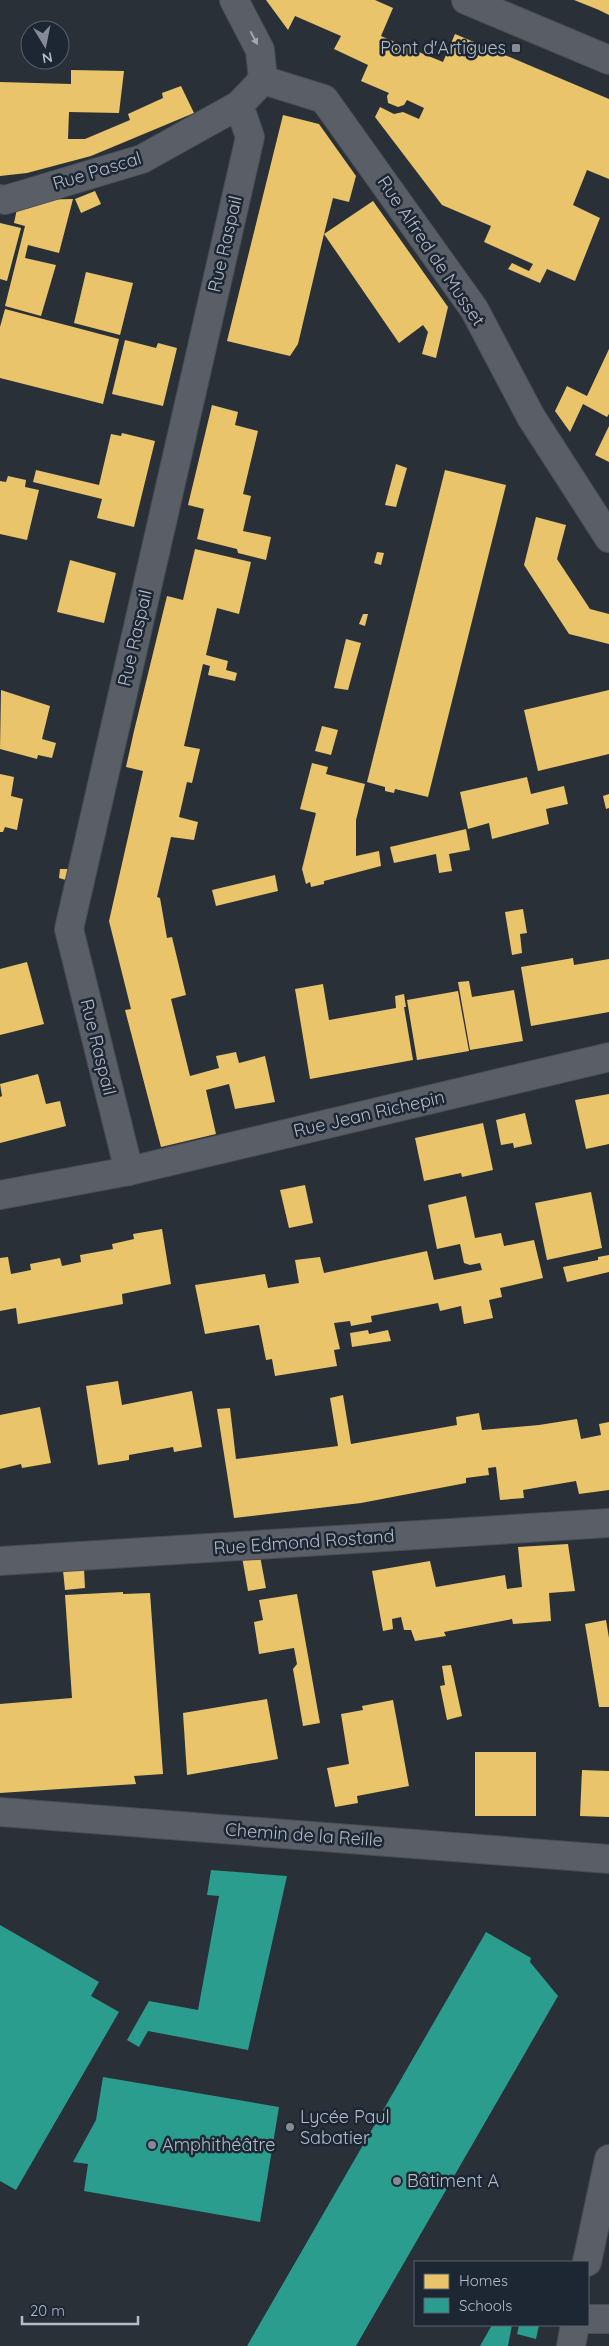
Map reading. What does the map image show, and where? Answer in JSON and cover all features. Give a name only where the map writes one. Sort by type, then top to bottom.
[{"type":"main road","points":[[466,0],[609,60]]},
{"type":"street","points":[[234,0],[260,50],[263,80]]},
{"type":"street","name":"Rue Pascal","points":[[0,199],[5,200],[142,159],[239,105],[263,80]]},
{"type":"street","name":"Rue Alfred de Musset","points":[[263,80],[324,99],[474,309],[531,418],[609,538]]},
{"type":"street","name":"Rue Raspail","points":[[129,1171],[69,930],[250,137],[239,105]]},
{"type":"street","name":"Rue Jean Richepin","points":[[0,1195],[129,1171],[609,1057]]},
{"type":"street","name":"Rue Edmond Rostand","points":[[0,1561],[609,1523]]},
{"type":"street","name":"Chemin de la Reille","points":[[0,1812],[609,1859]]},
{"type":"street","points":[[587,2261],[609,2159]]},
{"type":"street","points":[[589,2319],[609,2319]]},
{"type":"street","points":[[571,2346],[575,2326]]},
{"type":"building: Homes","points":[[266,0],[375,0],[393,8],[381,36],[397,43],[443,62],[455,34],[609,99],[609,179],[587,170],[573,205],[600,218],[575,281],[547,269],[540,283],[508,269],[512,263],[529,271],[533,264],[484,242],[491,226],[442,205],[375,117],[380,107],[394,114],[403,112],[419,119],[424,108],[407,100],[404,105],[398,107],[388,103],[387,96],[389,93],[361,81],[368,65],[334,49],[341,36],[295,16],[288,30]]},
{"type":"building: Homes","points":[[574,0],[609,0],[609,15],[599,10]]},
{"type":"building: Homes","points":[[71,70],[124,71],[119,113],[69,112],[68,139],[85,139],[130,120],[128,114],[163,98],[162,93],[181,86],[194,113],[91,156],[27,173],[0,176],[0,82],[71,84]]},
{"type":"building: Homes","points":[[283,115],[319,124],[356,176],[349,202],[333,198],[298,344],[290,356],[227,341]]},
{"type":"building: Homes","points":[[95,191],[101,204],[81,213],[75,199]]},
{"type":"building: Homes","points":[[73,199],[59,253],[28,245],[25,258],[56,265],[41,316],[5,306],[25,226],[14,223],[17,209],[30,208],[32,200]]},
{"type":"building: Homes","points":[[373,201],[448,307],[436,358],[422,354],[428,332],[423,325],[399,343],[324,234]]},
{"type":"building: Homes","points":[[0,223],[21,228],[7,281],[0,279]]},
{"type":"building: Homes","points":[[86,272],[133,283],[120,335],[74,323]]},
{"type":"building: Homes","points":[[5,309],[119,339],[103,404],[0,378],[0,327]]},
{"type":"building: Homes","points":[[125,340],[156,348],[158,343],[177,348],[163,406],[112,394]]},
{"type":"building: Homes","points":[[609,349],[609,414],[607,417],[583,404],[570,432],[555,411],[567,386],[587,396]]},
{"type":"building: Homes","points":[[212,405],[238,412],[235,425],[258,431],[243,494],[251,496],[243,531],[271,537],[266,560],[238,553],[237,549],[197,539],[204,509],[188,505]]},
{"type":"building: Homes","points":[[609,426],[609,462],[595,455]]},
{"type":"building: Homes","points":[[122,433],[155,441],[134,527],[97,518],[102,499],[33,482],[36,470],[99,485],[111,434],[121,436]]},
{"type":"building: Homes","points":[[396,464],[407,468],[396,507],[385,505]]},
{"type":"building: Homes","points":[[445,470],[506,485],[428,797],[395,789],[394,793],[385,791],[385,787],[367,782]]},
{"type":"building: Homes","points":[[8,476],[26,480],[25,487],[39,490],[27,540],[0,534],[0,481],[6,482]]},
{"type":"building: Homes","points":[[536,517],[566,525],[557,559],[590,609],[609,614],[609,644],[569,634],[524,565]]},
{"type":"building: Homes","points":[[195,549],[251,562],[239,614],[217,608],[206,655],[228,661],[226,670],[237,673],[235,681],[208,675],[210,666],[203,664],[184,746],[200,749],[192,783],[187,782],[179,817],[198,822],[194,840],[171,837],[157,897],[160,898],[167,938],[172,937],[186,995],[171,999],[190,1076],[219,1068],[216,1056],[236,1052],[239,1063],[265,1056],[275,1102],[235,1109],[229,1084],[206,1090],[216,1134],[161,1147],[125,1010],[131,1009],[109,921],[143,771],[126,767],[134,731],[167,596],[183,600]]},
{"type":"building: Homes","points":[[377,552],[384,553],[381,565],[374,563]]},
{"type":"building: Homes","points":[[70,560],[116,573],[104,623],[57,612]]},
{"type":"building: Homes","points":[[363,614],[368,614],[365,626],[359,624]]},
{"type":"building: Homes","points":[[346,639],[361,643],[348,690],[334,688]]},
{"type":"building: Homes","points":[[1,690],[50,706],[42,739],[56,743],[52,758],[38,755],[37,759],[0,749]]},
{"type":"building: Homes","points":[[609,690],[609,754],[538,771],[524,710]]},
{"type":"building: Homes","points":[[322,726],[338,730],[331,755],[315,751]]},
{"type":"building: Homes","points":[[312,763],[328,767],[326,774],[365,784],[356,820],[356,856],[379,851],[381,866],[324,881],[324,884],[311,887],[310,882],[306,884],[302,869],[316,813],[300,809]]},
{"type":"building: Homes","points":[[0,774],[14,777],[11,796],[23,799],[17,830],[5,827],[3,832],[0,832]]},
{"type":"building: Homes","points":[[527,777],[531,794],[564,786],[568,804],[546,809],[549,824],[492,839],[489,823],[468,829],[460,792]]},
{"type":"building: Homes","points":[[609,794],[609,808],[606,809],[603,796]]},
{"type":"building: Homes","points":[[466,829],[470,850],[449,854],[452,871],[439,873],[436,854],[394,863],[390,847]]},
{"type":"building: Homes","points":[[60,869],[68,869],[66,880],[59,878]]},
{"type":"building: Homes","points":[[275,875],[278,891],[216,906],[212,890]]},
{"type":"building: Homes","points":[[523,909],[527,933],[520,934],[522,953],[512,955],[505,912]]},
{"type":"building: Homes","points":[[573,958],[574,965],[609,959],[609,1012],[531,1026],[521,967]]},
{"type":"building: Homes","points":[[27,962],[44,1024],[0,1035],[0,969]]},
{"type":"building: Homes","points":[[469,981],[472,997],[514,990],[523,1041],[470,1050],[458,982]]},
{"type":"building: Homes","points":[[323,984],[329,1020],[396,1008],[395,996],[404,994],[406,1007],[404,1007],[413,1060],[310,1079],[295,989]]},
{"type":"building: Homes","points":[[458,991],[469,1051],[417,1060],[407,1000]]},
{"type":"building: Homes","points":[[38,1074],[46,1104],[60,1101],[66,1126],[0,1143],[0,1097],[2,1096],[0,1084]]},
{"type":"building: Homes","points":[[609,1094],[609,1144],[586,1149],[575,1100]]},
{"type":"building: Homes","points":[[525,1113],[532,1144],[514,1148],[513,1143],[501,1145],[496,1120]]},
{"type":"building: Homes","points":[[483,1123],[493,1170],[462,1177],[461,1173],[424,1181],[415,1138]]},
{"type":"building: Homes","points":[[305,1185],[313,1223],[289,1228],[280,1190]]},
{"type":"building: Homes","points":[[591,1192],[602,1248],[547,1260],[535,1203]]},
{"type":"building: Homes","points":[[466,1196],[475,1238],[501,1233],[504,1246],[534,1240],[543,1278],[500,1288],[502,1297],[489,1300],[493,1318],[464,1324],[461,1306],[440,1311],[438,1303],[371,1316],[372,1322],[351,1326],[350,1321],[334,1323],[340,1349],[334,1350],[337,1366],[275,1376],[272,1359],[266,1360],[259,1325],[205,1334],[195,1285],[265,1274],[268,1288],[299,1283],[295,1260],[320,1257],[324,1273],[427,1251],[434,1280],[482,1270],[480,1263],[470,1265],[464,1263],[460,1244],[437,1249],[428,1205]]},
{"type":"building: Homes","points":[[162,1229],[171,1284],[122,1294],[123,1304],[18,1324],[16,1308],[0,1311],[0,1258],[8,1257],[11,1274],[31,1270],[30,1264],[60,1258],[62,1266],[81,1262],[80,1255],[113,1249],[112,1244],[134,1239],[133,1234]]},
{"type":"building: Homes","points":[[609,1255],[609,1272],[567,1282],[563,1267],[598,1260],[598,1257]]},
{"type":"building: Homes","points":[[368,1330],[369,1334],[388,1330],[391,1341],[352,1347],[350,1333]]},
{"type":"building: Homes","points":[[118,1381],[122,1405],[192,1391],[202,1447],[174,1452],[173,1447],[129,1455],[129,1460],[98,1465],[86,1386]]},
{"type":"building: Homes","points":[[343,1395],[351,1444],[457,1425],[456,1417],[479,1413],[482,1430],[539,1425],[577,1419],[581,1439],[601,1435],[599,1424],[609,1422],[609,1490],[579,1494],[576,1481],[523,1490],[524,1498],[500,1500],[496,1467],[488,1468],[489,1475],[466,1478],[466,1483],[361,1503],[234,1518],[217,1409],[230,1408],[236,1459],[338,1446],[330,1398]]},
{"type":"building: Homes","points":[[40,1407],[51,1463],[22,1468],[21,1464],[0,1469],[0,1415]]},
{"type":"building: Homes","points":[[568,1544],[575,1591],[549,1593],[551,1621],[513,1624],[512,1619],[444,1632],[446,1636],[415,1641],[411,1630],[404,1630],[401,1617],[392,1619],[393,1629],[383,1631],[372,1571],[430,1561],[436,1587],[505,1575],[507,1589],[522,1587],[518,1547]]},
{"type":"building: Homes","points":[[260,1556],[266,1588],[248,1591],[242,1557]]},
{"type":"building: Homes","points":[[84,1568],[85,1588],[65,1590],[63,1570]]},
{"type":"building: Homes","points":[[123,1592],[123,1594],[150,1593],[163,1774],[134,1776],[136,1784],[0,1793],[0,1704],[72,1698],[65,1595]]},
{"type":"building: Homes","points":[[297,1594],[320,1723],[303,1726],[293,1669],[297,1664],[294,1648],[259,1654],[254,1622],[263,1620],[259,1600]]},
{"type":"building: Homes","points":[[606,1620],[609,1638],[609,1707],[599,1707],[585,1624]]},
{"type":"building: Homes","points":[[451,1665],[462,1716],[447,1720],[440,1686],[445,1685],[442,1666]]},
{"type":"building: Homes","points":[[267,1699],[278,1759],[187,1775],[183,1713]]},
{"type":"building: Homes","points":[[393,1700],[409,1786],[357,1796],[358,1803],[335,1807],[327,1768],[349,1764],[341,1714],[363,1710],[362,1706]]},
{"type":"building: Homes","points":[[475,1752],[536,1752],[536,1816],[475,1816]]},
{"type":"building: Homes","points":[[582,1770],[609,1771],[609,1817],[580,1816]]},
{"type":"building: Schools","points":[[211,1870],[287,1876],[248,2050],[148,2031],[139,2047],[127,2040],[149,2001],[198,2010],[219,1896],[207,1895]]},
{"type":"building: Schools","points":[[0,1925],[99,1982],[91,1996],[119,2012],[16,2190],[0,2181]]},
{"type":"building: Schools","name":"Bâtiment A","points":[[486,1932],[531,1958],[530,1962],[558,1996],[356,2346],[247,2346]]},
{"type":"building: Schools","points":[[103,2077],[279,2107],[260,2222],[84,2191],[88,2164],[73,2162],[96,2120]]},
{"type":"building: Schools","points":[[491,2326],[512,2326],[508,2346],[480,2346]]},
{"type":"building: Schools","points":[[519,2326],[539,2326],[536,2339],[517,2334]]},
{"type":"place","name":"Pont d'Artigues","points":[[516,48]]},
{"type":"place","name":"Lycée Paul Sabatier","points":[[290,2127]]},
{"type":"place","name":"Amphithéâtre","points":[[152,2145]]},
{"type":"place","name":"Bâtiment A","points":[[397,2181]]}]
